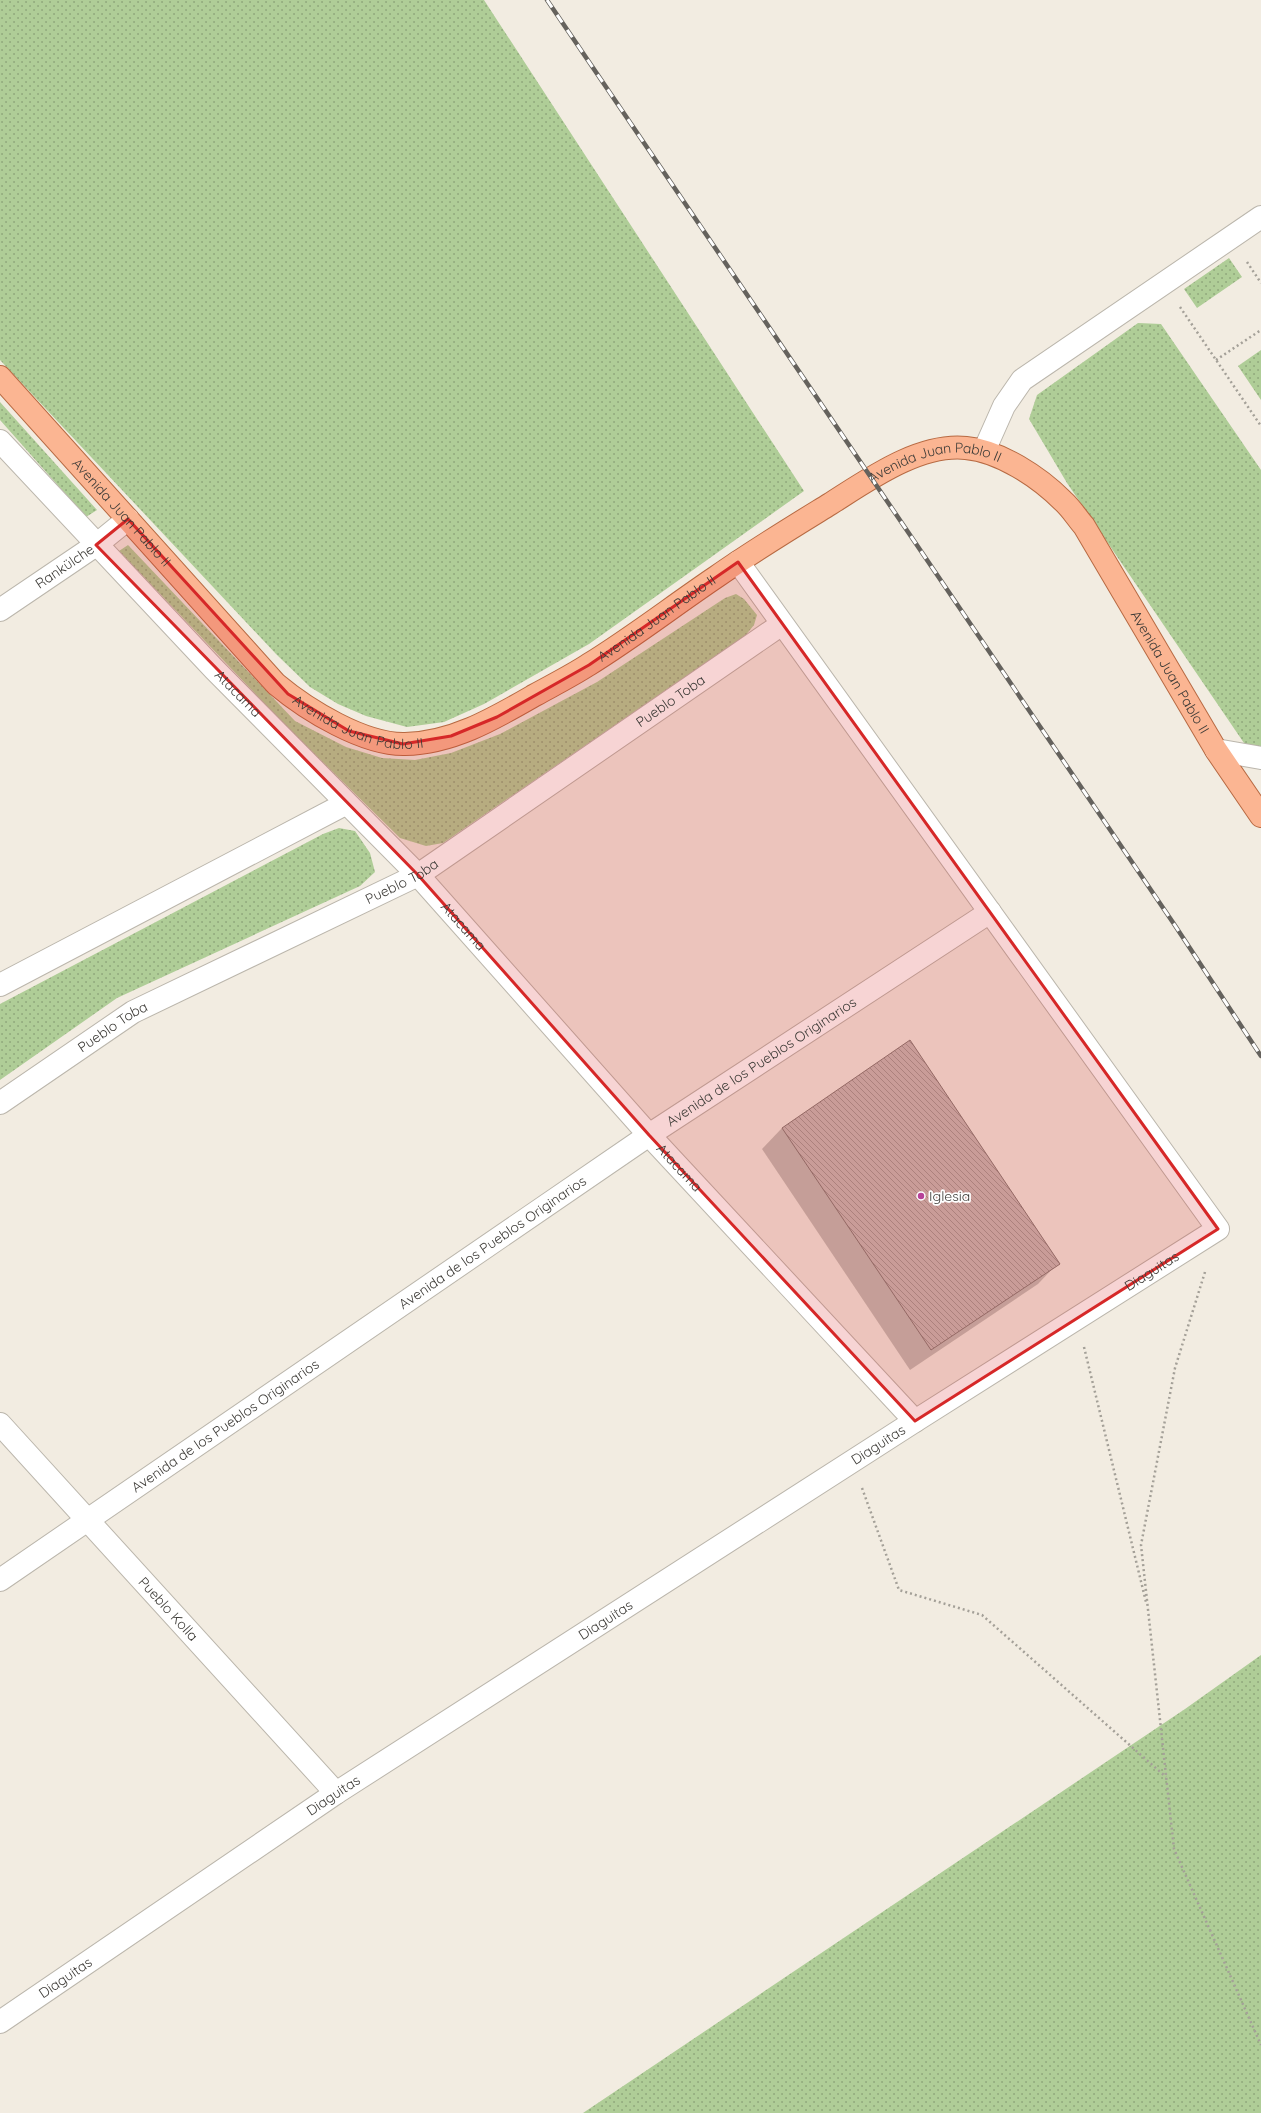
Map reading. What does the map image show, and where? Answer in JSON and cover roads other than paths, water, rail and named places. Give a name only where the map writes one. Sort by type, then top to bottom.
[{"type":"main road","name":"Avenida Juan Pablo II","points":[[0,377],[276,684],[288,694],[349,731],[372,739],[403,744],[427,742],[451,736],[497,717],[589,665],[738,562],[872,477],[934,449],[964,448],[984,451],[1007,460],[1046,487],[1064,501],[1084,526],[1216,750],[1261,816]]},
{"type":"street","points":[[984,451],[1004,406],[1022,380],[1261,217]]},
{"type":"street","name":"Atacama","points":[[0,441],[96,545],[345,804],[418,875],[649,1135],[916,1421]]},
{"type":"street","name":"Rankülche","points":[[0,610],[96,545],[128,519]]},
{"type":"street","points":[[738,562],[990,912]]},
{"type":"street","name":"Pueblo Toba","points":[[0,1103],[133,1012],[418,875],[782,624]]},
{"type":"street","points":[[1216,750],[1261,758]]},
{"type":"street","points":[[0,985],[345,804]]},
{"type":"street","name":"Avenida de los Pueblos Originarios","points":[[0,1580],[649,1135],[990,912]]},
{"type":"street","name":"Diaguitas","points":[[0,2022],[336,1793],[1218,1229],[990,912]]},
{"type":"street","name":"Pueblo Kolla","points":[[0,1424],[336,1793]]},
{"type":"railway","points":[[547,0],[1174,924],[1261,1056]]},
{"type":"place","name":"Iglesia","points":[[921,1196]]}]
